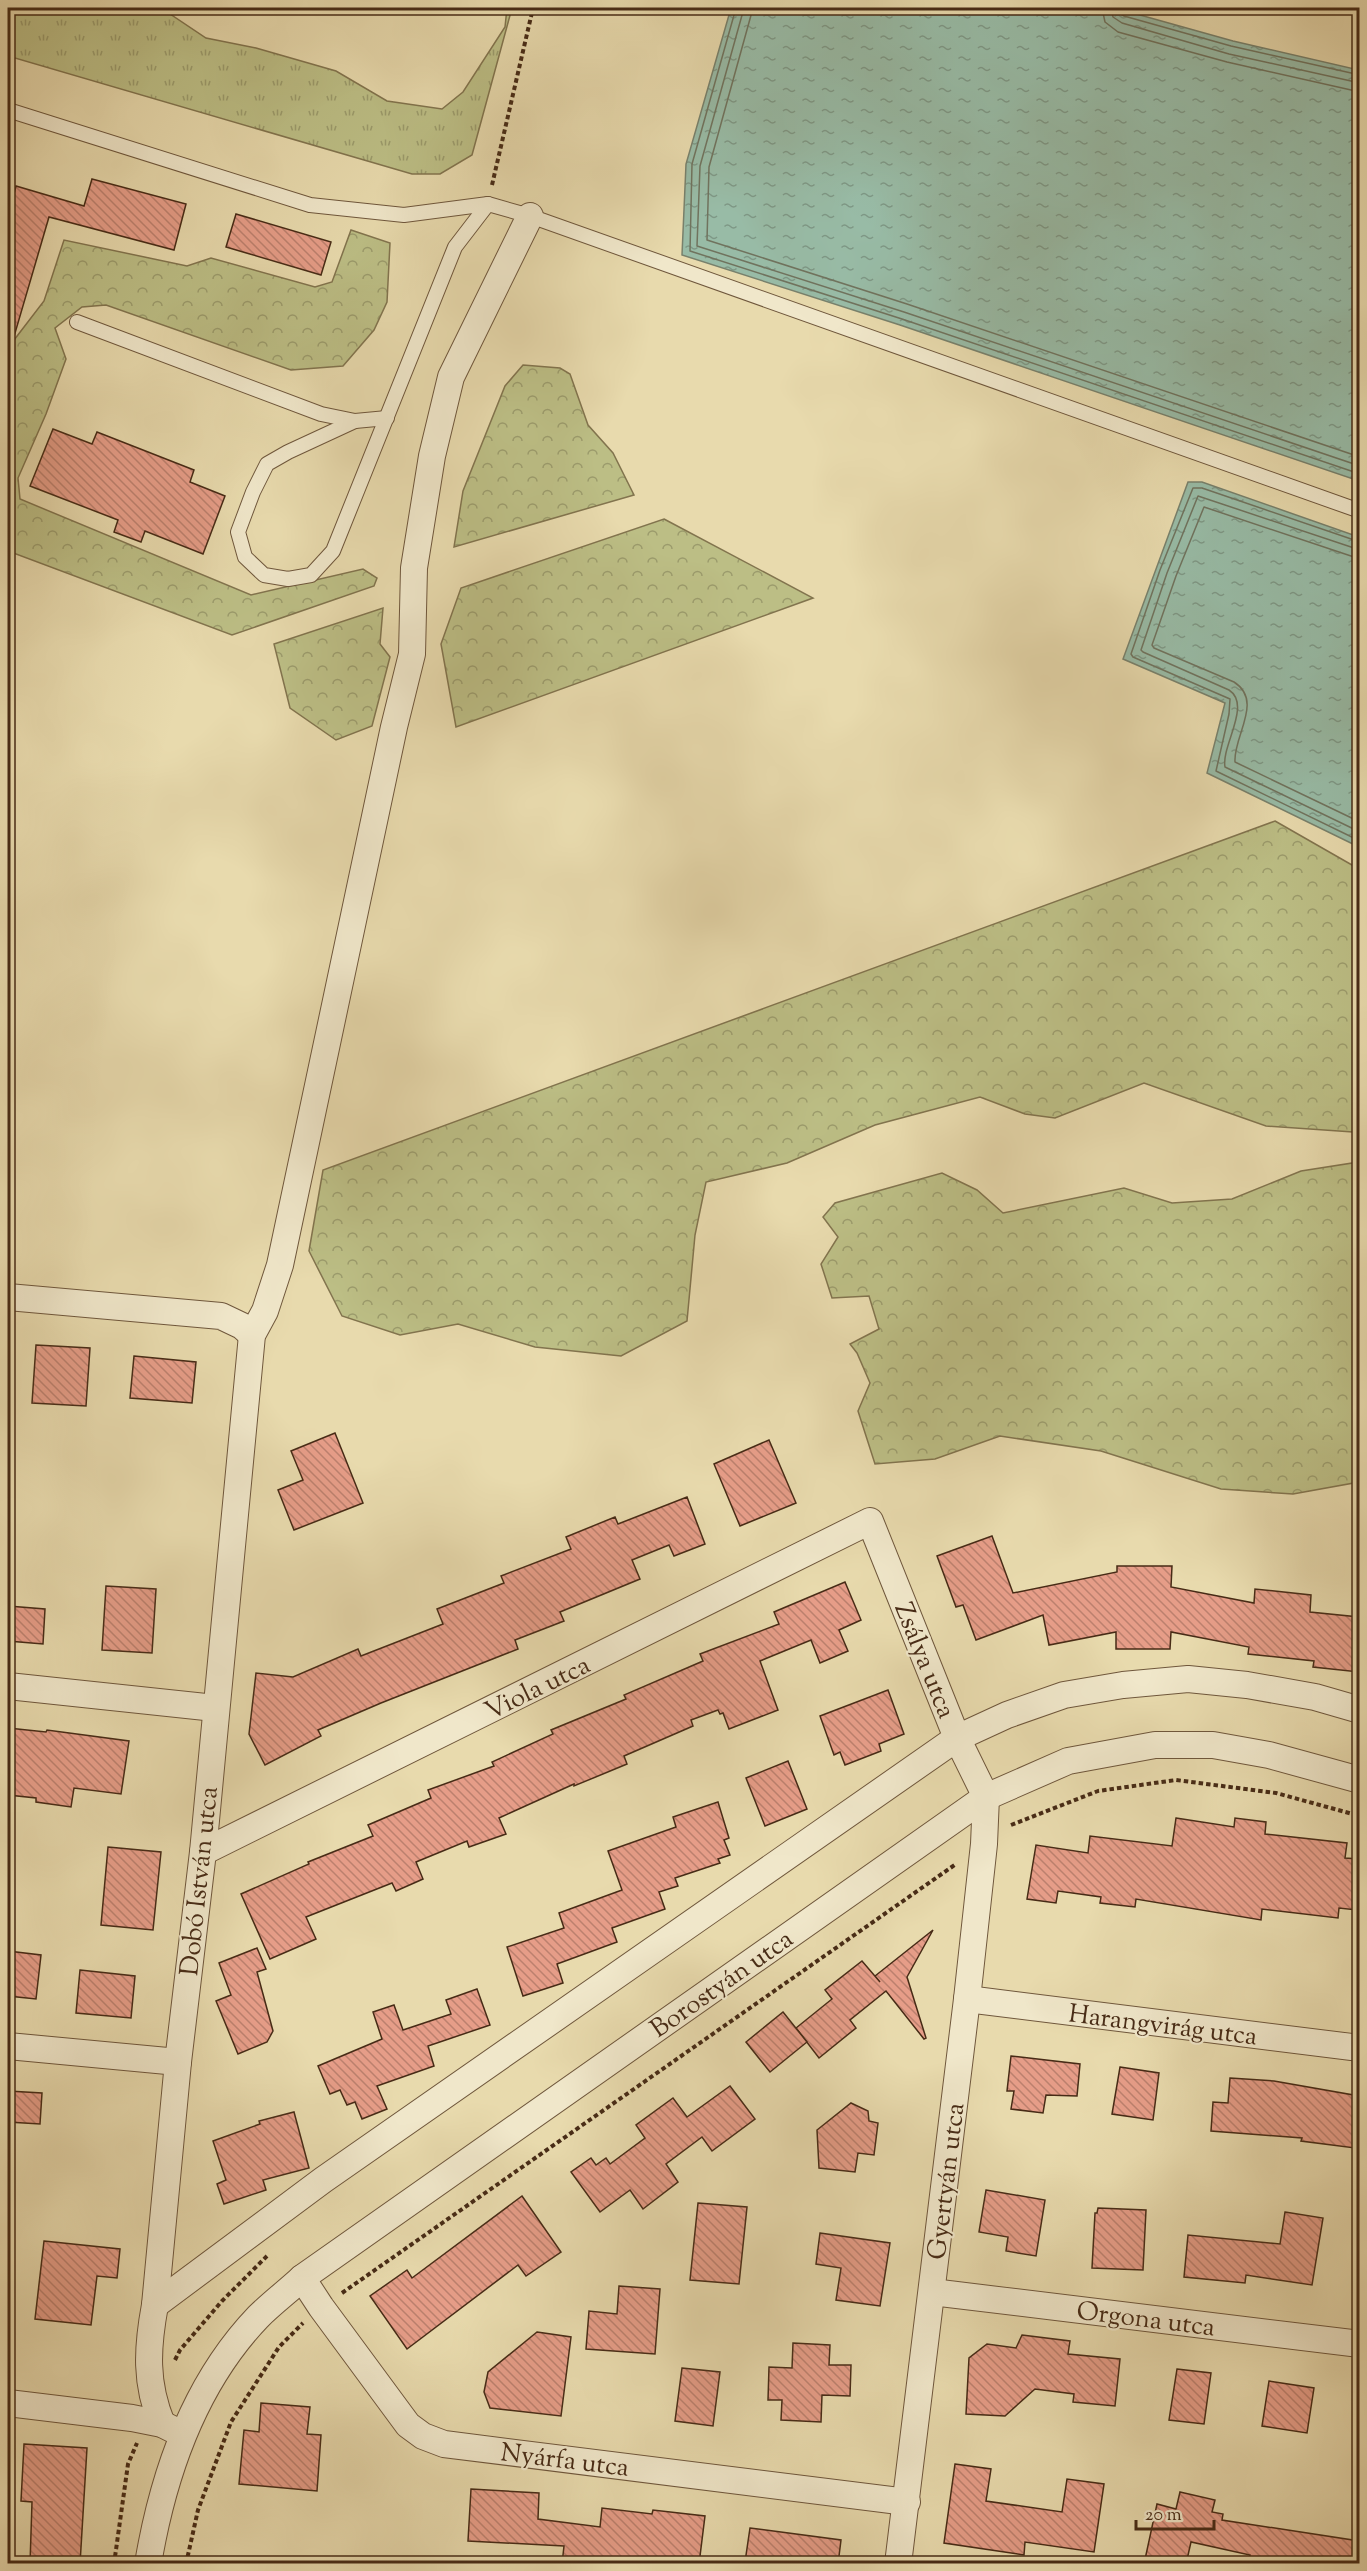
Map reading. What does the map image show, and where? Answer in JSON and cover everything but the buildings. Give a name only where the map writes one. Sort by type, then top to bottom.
[{"type":"street","points":[[8,1297],[221,1317],[242,1326],[252,1335],[265,1311],[280,1265],[389,750],[412,654],[414,568],[432,456],[451,377],[531,216]]},
{"type":"street","name":"Dobó István utca","points":[[172,2429],[152,2400],[148,2366],[149,2336],[155,2305],[177,2062],[203,1852],[252,1335]]},
{"type":"street","name":"Zsálya utca","points":[[870,1521],[957,1738],[986,1797]]},
{"type":"street","name":"Viola utca","points":[[203,1852],[870,1521]]},
{"type":"street","points":[[155,2305],[333,2173],[957,1738],[1007,1715],[1064,1695],[1123,1685],[1188,1679],[1246,1685],[1315,1697],[1359,1710]]},
{"type":"street","points":[[8,1686],[215,1708]]},
{"type":"street","name":"Borostyán utca","points":[[172,2429],[199,2398],[222,2363],[258,2318],[302,2278],[986,1797],[1068,1761],[1155,1745],[1213,1745],[1269,1755],[1359,1780]]},
{"type":"street","name":"Gyertyán utca","points":[[898,2564],[967,1999],[984,1844],[986,1797]]},
{"type":"street","name":"Harangvirág utca","points":[[967,1999],[1359,2048]]},
{"type":"street","points":[[8,2046],[177,2062]]},
{"type":"street","name":"Nyárfa utca","points":[[302,2278],[408,2425],[423,2436],[444,2444],[907,2502]]},
{"type":"street","name":"Orgona utca","points":[[932,2292],[1359,2344]]},
{"type":"street","points":[[8,2403],[132,2418],[172,2429],[148,2564]]},
{"type":"lane","points":[[8,110],[310,205],[404,215],[488,204],[531,216],[1359,511]]},
{"type":"lane","points":[[387,418],[355,422],[267,464],[253,492],[238,532],[245,557],[264,575],[288,579],[311,575],[333,551],[387,418],[454,247],[488,204]]},
{"type":"lane","points":[[77,322],[321,414],[355,422]]},
{"type":"path","points":[[488,204],[532,8]]},
{"type":"path","points":[[186,2564],[198,2510],[231,2422],[288,2336],[321,2307],[1017,1821],[1098,1791],[1176,1779],[1276,1793],[1359,1816]]},
{"type":"green space","points":[[8,8],[161,8],[206,38],[256,48],[336,71],[387,101],[442,109],[463,92],[505,27],[507,8],[512,8],[472,155],[440,174],[412,174],[8,56]]},
{"type":"green space","points":[[351,230],[390,243],[387,302],[374,330],[343,366],[291,370],[106,305],[82,307],[55,328],[66,359],[46,414],[18,478],[20,499],[251,595],[363,569],[377,578],[374,586],[232,635],[8,551],[8,338],[14,340],[44,301],[64,240],[187,266],[211,258],[315,287],[332,282]]},
{"type":"green space","points":[[523,365],[560,368],[570,374],[588,425],[613,453],[634,495],[454,547],[463,491],[505,386]]},
{"type":"green space","points":[[664,519],[813,598],[456,727],[441,644],[461,588]]},
{"type":"green space","points":[[383,608],[380,644],[390,657],[372,726],[336,740],[290,708],[274,644]]},
{"type":"green space","points":[[1275,821],[1359,869],[1359,1131],[1266,1126],[1144,1083],[1055,1118],[1025,1114],[980,1097],[875,1125],[787,1163],[706,1182],[695,1235],[687,1321],[621,1356],[535,1347],[458,1324],[400,1335],[342,1316],[309,1251],[323,1170]]},
{"type":"green space","points":[[1359,1162],[1359,1482],[1293,1494],[1221,1489],[1101,1451],[1000,1436],[935,1459],[875,1464],[858,1411],[870,1383],[857,1353],[850,1344],[879,1329],[869,1296],[832,1298],[821,1264],[838,1237],[823,1217],[835,1203],[942,1173],[977,1190],[1003,1213],[1124,1188],[1172,1203],[1232,1199],[1301,1171]]},
{"type":"water","points":[[731,8],[1115,8],[1233,41],[1359,70],[1359,481],[900,325],[682,255],[686,164]]},
{"type":"water","points":[[1188,482],[1202,482],[1359,537],[1359,847],[1207,773],[1225,703],[1123,659]]}]
